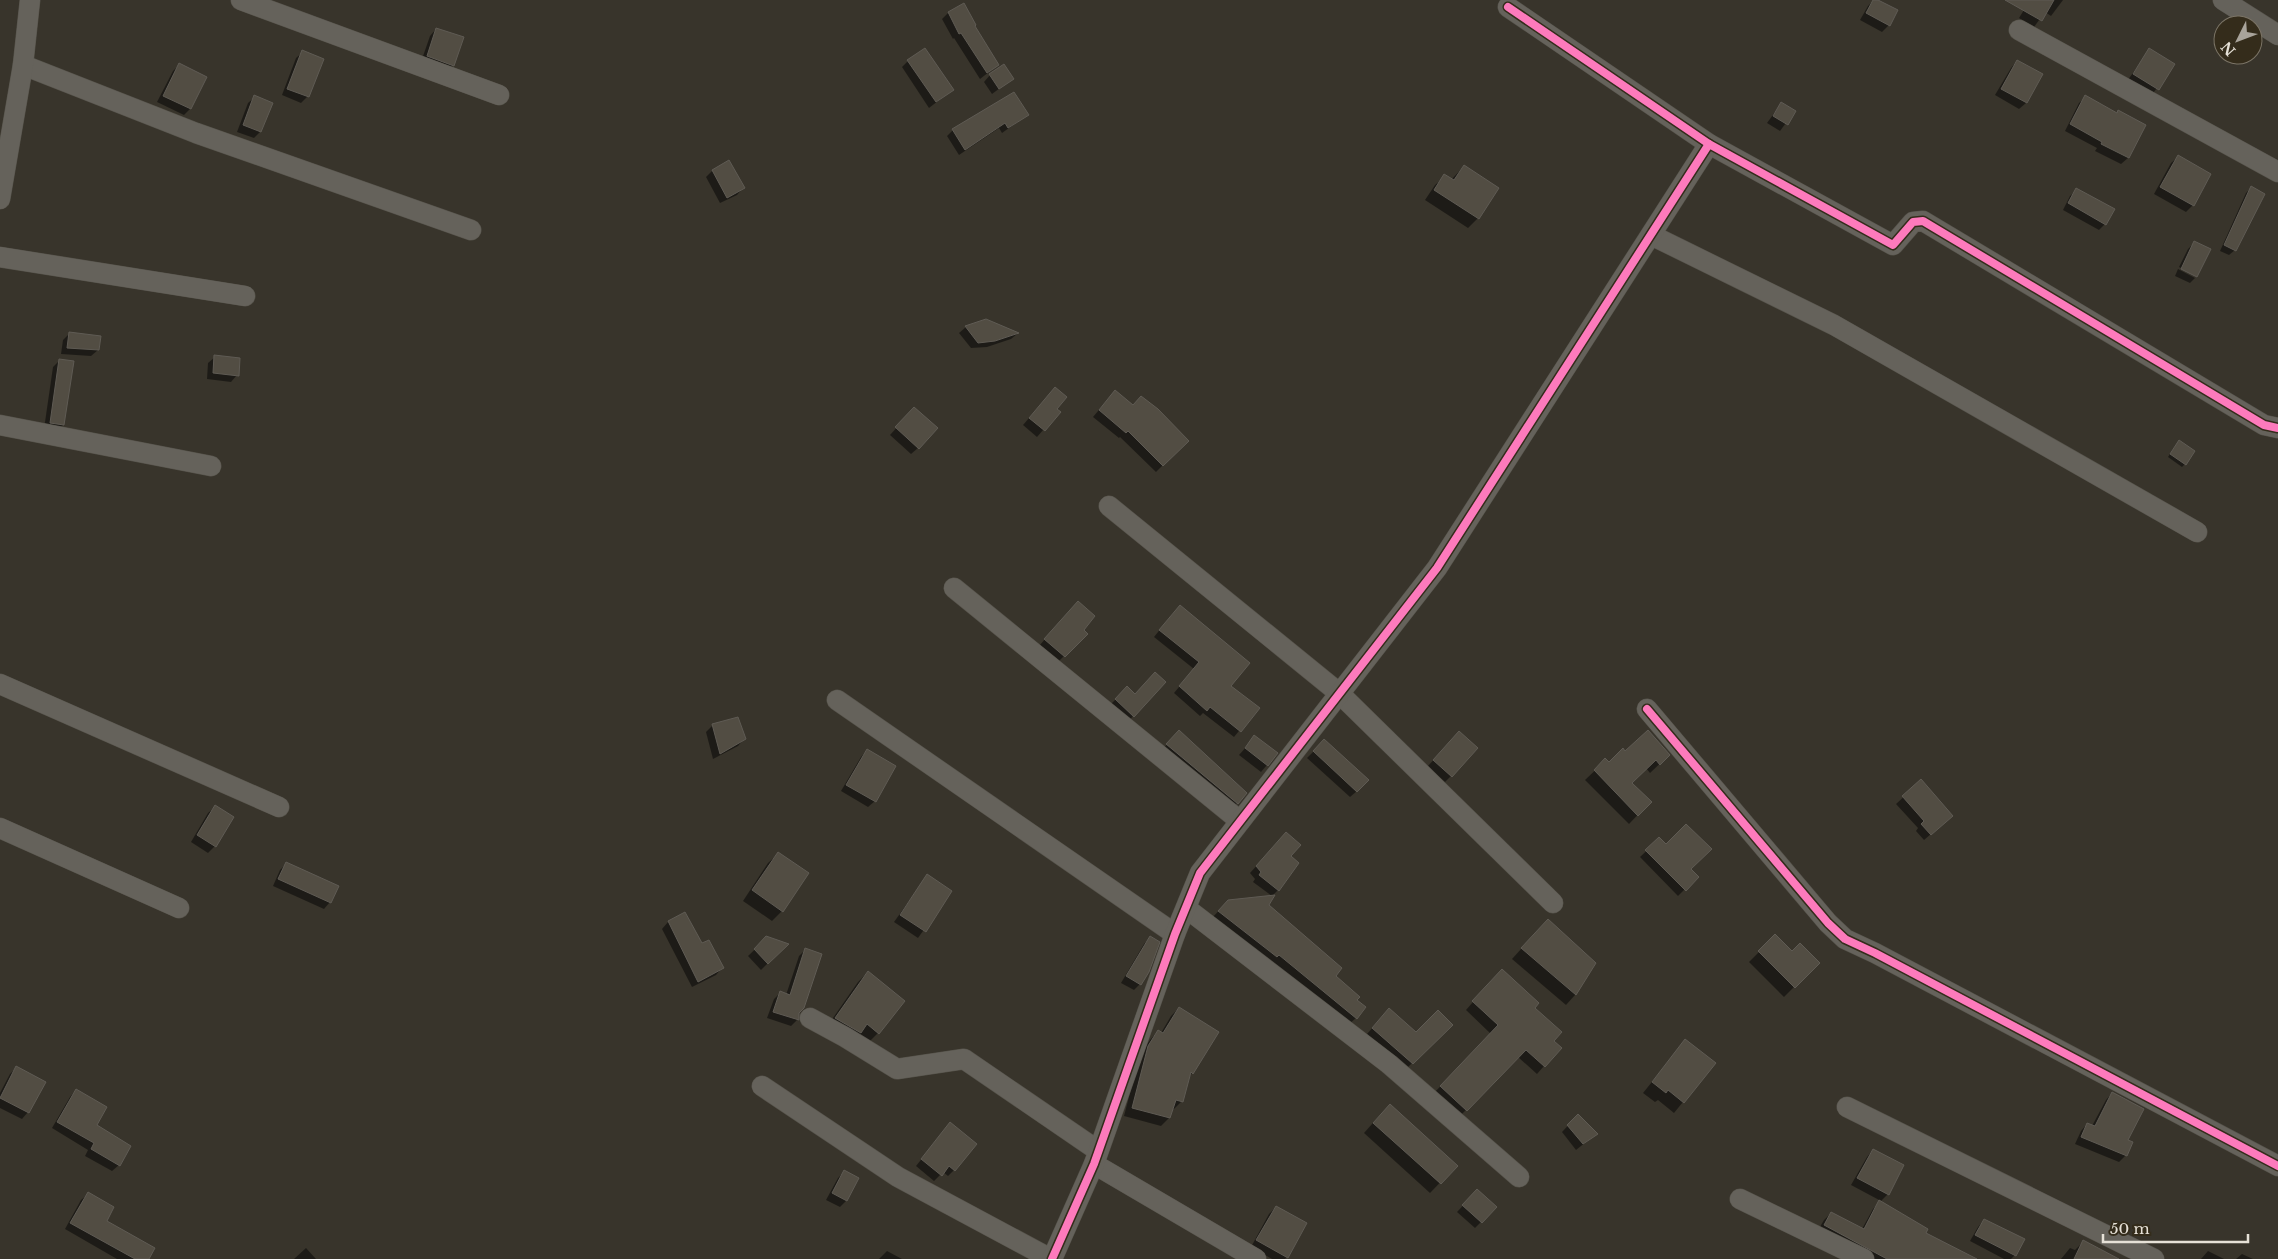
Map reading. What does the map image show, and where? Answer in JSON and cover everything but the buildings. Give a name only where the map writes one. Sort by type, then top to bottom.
[{"type":"street","points":[[0,200],[23,65],[30,0]]},
{"type":"street","points":[[241,0],[499,94]]},
{"type":"street","points":[[2223,0],[2278,34]]},
{"type":"street","points":[[1508,7],[1709,144],[1892,246],[1913,222],[1922,221],[2264,425],[2278,428]]},
{"type":"street","points":[[2020,30],[2278,172]]},
{"type":"street","points":[[23,65],[196,133],[471,230]]},
{"type":"street","points":[[762,1086],[898,1177],[1051,1259],[1095,1157],[1200,873],[1436,568],[1709,144]]},
{"type":"street","points":[[1651,235],[1834,325],[2197,532]]},
{"type":"street","points":[[0,257],[245,296]]},
{"type":"street","points":[[0,425],[211,466]]},
{"type":"street","points":[[1109,506],[1339,693],[1553,903]]},
{"type":"street","points":[[954,588],[1240,821]]},
{"type":"street","points":[[0,684],[279,807]]},
{"type":"street","points":[[836,700],[1176,934]]},
{"type":"street","points":[[1647,709],[1828,923],[1845,939],[1875,953],[2278,1166]]},
{"type":"street","points":[[0,828],[180,908]]},
{"type":"street","points":[[1186,908],[1389,1064],[1518,1178]]},
{"type":"street","points":[[810,1018],[897,1069],[964,1059],[1095,1157],[1256,1259]]},
{"type":"street","points":[[1847,1107],[2154,1259]]},
{"type":"street","points":[[1740,1199],[1864,1259]]},
{"type":"cycle path","points":[[1508,7],[1709,144],[1893,245],[1913,222],[1923,221],[2264,425],[2278,428]]},
{"type":"cycle path","points":[[1052,1259],[1094,1164],[1175,934],[1200,873],[1437,568],[1709,144]]},
{"type":"cycle path","points":[[1647,709],[1828,923],[1845,939],[1875,953],[2278,1166]]}]
